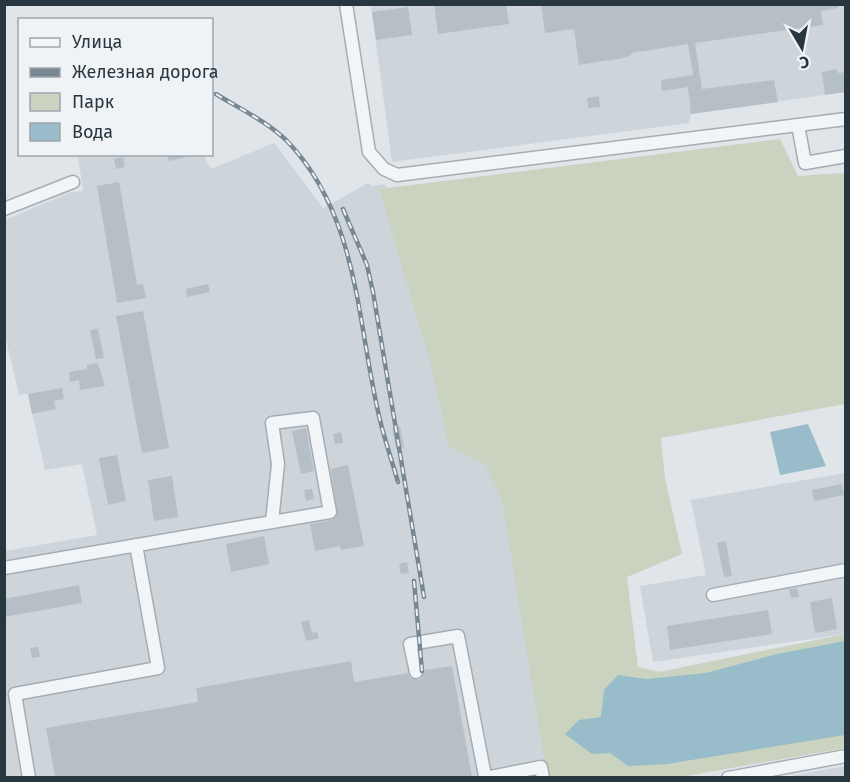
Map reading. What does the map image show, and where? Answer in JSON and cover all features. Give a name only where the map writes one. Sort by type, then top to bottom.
[{"type":"street","points":[[346,4],[369,152],[384,170],[397,175],[846,119]]},
{"type":"street","points":[[798,125],[805,163],[846,156]]},
{"type":"street","points":[[4,209],[73,182]]},
{"type":"street","points":[[4,568],[135,545],[272,522],[330,512],[313,418],[272,423],[279,464],[272,522]]},
{"type":"street","points":[[29,777],[15,694],[158,668],[135,545]]},
{"type":"street","points":[[712,595],[846,570]]},
{"type":"street","points":[[416,672],[410,644],[458,636],[485,777],[541,766],[543,777]]},
{"type":"street","points":[[728,777],[846,756]]},
{"type":"shaded area","points":[[371,5],[845,5],[845,92],[691,114],[689,123],[392,162]]},
{"type":"shaded area","points":[[274,143],[323,208],[368,183],[372,186],[384,184],[391,192],[497,446],[547,777],[5,778],[5,551],[97,535],[82,464],[45,470],[28,394],[19,395],[5,335],[5,220],[71,192],[83,191],[78,156],[204,156],[211,169]]},
{"type":"shaded area","points":[[845,473],[845,634],[653,662],[640,586],[706,575],[691,500]]},
{"type":"shaded area","points":[[845,766],[845,777],[785,777]]},
{"type":"green space","points":[[780,139],[798,176],[845,173],[845,404],[661,438],[665,478],[682,554],[627,577],[638,667],[659,672],[845,634],[845,748],[681,777],[547,777],[502,499],[485,465],[449,447],[432,368],[379,189]]},
{"type":"water","points":[[808,424],[826,466],[780,475],[770,432]]},
{"type":"water","points":[[845,641],[845,735],[667,764],[628,766],[610,753],[592,754],[565,734],[579,720],[601,717],[604,690],[618,675],[646,679],[706,673],[777,654]]},
{"type":"building","points":[[434,4],[506,4],[509,24],[438,34]]},
{"type":"building","points":[[541,4],[838,4],[838,8],[821,11],[823,25],[695,43],[702,89],[774,80],[778,102],[691,114],[688,87],[662,91],[661,80],[693,75],[688,44],[631,53],[623,58],[579,65],[574,29],[545,33]]},
{"type":"building","points":[[408,7],[412,35],[376,40],[372,12]]},
{"type":"building","points":[[837,69],[838,73],[846,72],[846,92],[825,95],[822,72]]},
{"type":"building","points":[[599,96],[600,107],[588,108],[587,98]]},
{"type":"building","points":[[168,156],[186,156],[186,157],[169,161]]},
{"type":"building","points":[[123,157],[125,167],[116,169],[114,159]]},
{"type":"building","points":[[119,182],[137,285],[143,284],[146,298],[117,303],[97,186]]},
{"type":"building","points":[[208,284],[210,292],[187,297],[186,289]]},
{"type":"building","points":[[143,311],[169,448],[142,453],[116,316]]},
{"type":"building","points":[[98,329],[104,358],[96,359],[90,330]]},
{"type":"building","points":[[98,363],[105,386],[80,390],[79,380],[70,382],[69,372],[87,369],[87,365]]},
{"type":"building","points":[[62,388],[64,399],[54,401],[56,409],[32,414],[28,394]]},
{"type":"building","points":[[400,426],[404,447],[396,449],[392,428]]},
{"type":"building","points":[[306,428],[314,471],[301,474],[292,431]]},
{"type":"building","points":[[341,432],[343,443],[335,444],[333,434]]},
{"type":"building","points":[[117,455],[126,501],[108,505],[99,458]]},
{"type":"building","points":[[348,465],[364,546],[341,550],[340,546],[315,551],[310,524],[332,520],[337,515],[331,469]]},
{"type":"building","points":[[172,476],[178,517],[154,521],[148,480]]},
{"type":"building","points":[[842,484],[844,495],[814,501],[812,490]]},
{"type":"building","points":[[312,489],[314,499],[306,501],[304,490]]},
{"type":"building","points":[[264,536],[269,564],[231,572],[226,544]]},
{"type":"building","points":[[726,541],[732,576],[724,577],[717,543]]},
{"type":"building","points":[[407,562],[409,573],[401,574],[399,564]]},
{"type":"building","points":[[79,585],[82,603],[4,617],[4,599]]},
{"type":"building","points":[[797,588],[799,597],[791,598],[789,589]]},
{"type":"building","points":[[832,598],[837,629],[815,633],[810,602]]},
{"type":"building","points":[[768,610],[772,634],[670,650],[667,626]]},
{"type":"building","points":[[309,620],[312,633],[317,632],[319,638],[306,641],[301,622]]},
{"type":"building","points":[[38,647],[40,657],[32,658],[30,648]]},
{"type":"building","points":[[351,661],[354,682],[408,673],[410,678],[417,680],[422,678],[424,670],[452,666],[472,777],[55,777],[46,728],[198,702],[196,688]]},
{"type":"railway","points":[[216,94],[263,122],[288,142],[312,172],[330,204],[343,239],[352,274],[372,384],[398,482]]},
{"type":"railway","points":[[343,209],[367,265],[373,292],[424,597]]},
{"type":"railway","points":[[414,581],[422,671]]}]
